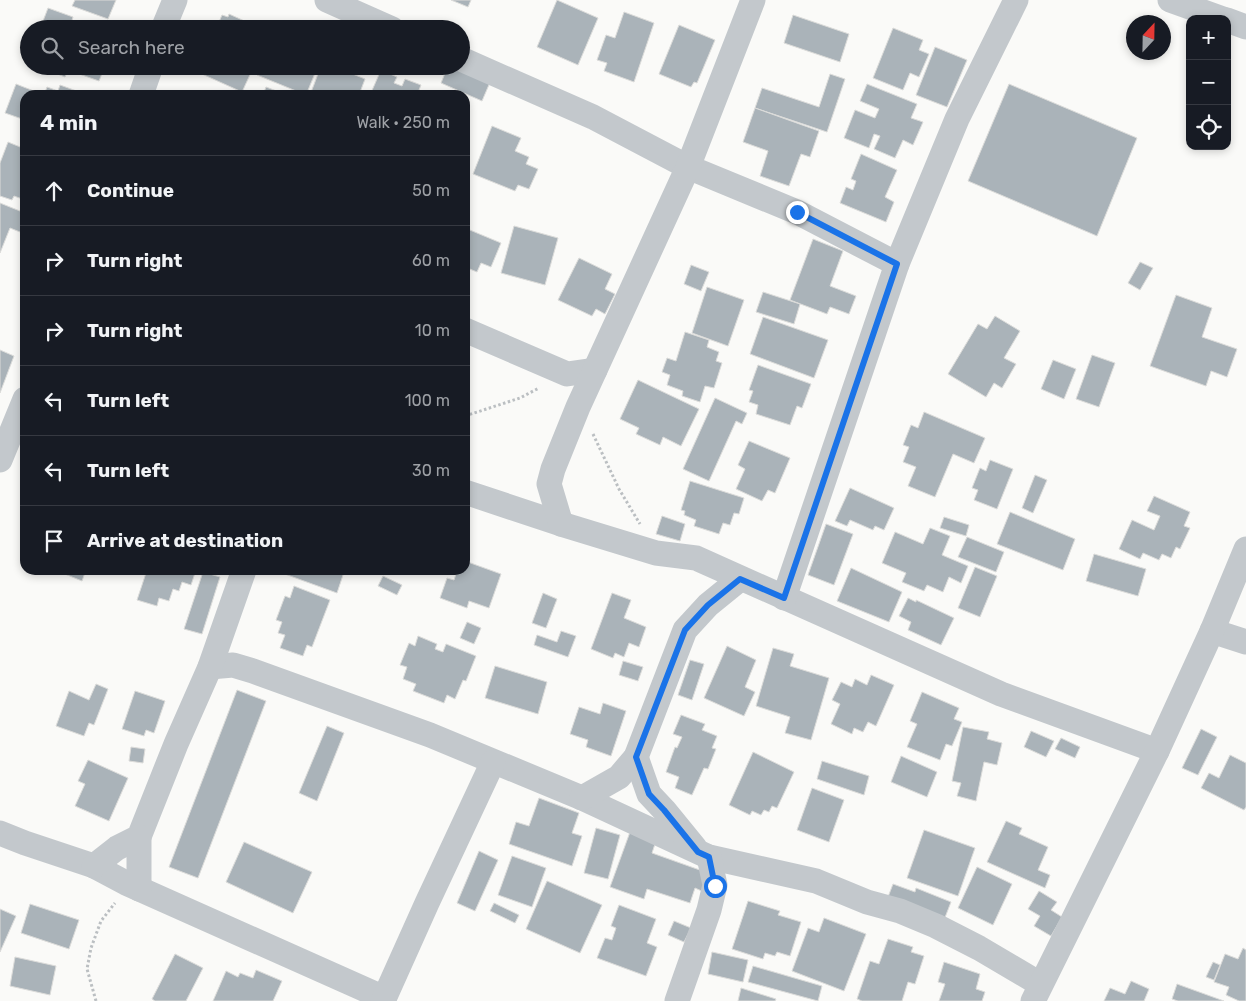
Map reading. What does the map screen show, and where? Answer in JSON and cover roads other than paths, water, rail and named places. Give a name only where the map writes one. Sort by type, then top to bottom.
[{"type":"street","points":[[167,20],[175,0]]},
{"type":"street","points":[[327,0],[372,20]]},
{"type":"street","points":[[561,524],[549,484],[552,469],[578,407],[688,167],[752,0]]},
{"type":"street","points":[[784,598],[897,264],[957,119],[1016,0]]},
{"type":"street","points":[[1170,0],[1212,15]]},
{"type":"street","points":[[1231,21],[1246,27]]},
{"type":"street","points":[[470,63],[592,117],[688,167],[797,212],[897,264]]},
{"type":"street","points":[[143,90],[148,75]]},
{"type":"street","points":[[470,332],[567,374],[595,370]]},
{"type":"street","points":[[1,455],[20,411]]},
{"type":"street","points":[[470,494],[656,553],[696,558],[1001,694],[1157,751]]},
{"type":"street","points":[[210,667],[232,665],[253,671],[430,735],[582,798],[704,855],[816,881],[866,902],[900,911],[936,926],[979,948],[1037,993],[1157,751],[1212,631],[1246,549]]},
{"type":"street","points":[[133,886],[139,837],[176,744],[210,667],[242,575]]},
{"type":"street","points":[[582,798],[619,777],[636,757],[685,630],[708,605],[740,579]]},
{"type":"street","points":[[1212,631],[1246,642]]},
{"type":"street","points":[[636,757],[649,794],[704,855],[715,886],[709,910],[677,1001]]},
{"type":"street","points":[[0,833],[94,866],[133,886],[383,1000],[493,762]]},
{"type":"street","points":[[94,866],[117,848],[139,837]]}]
